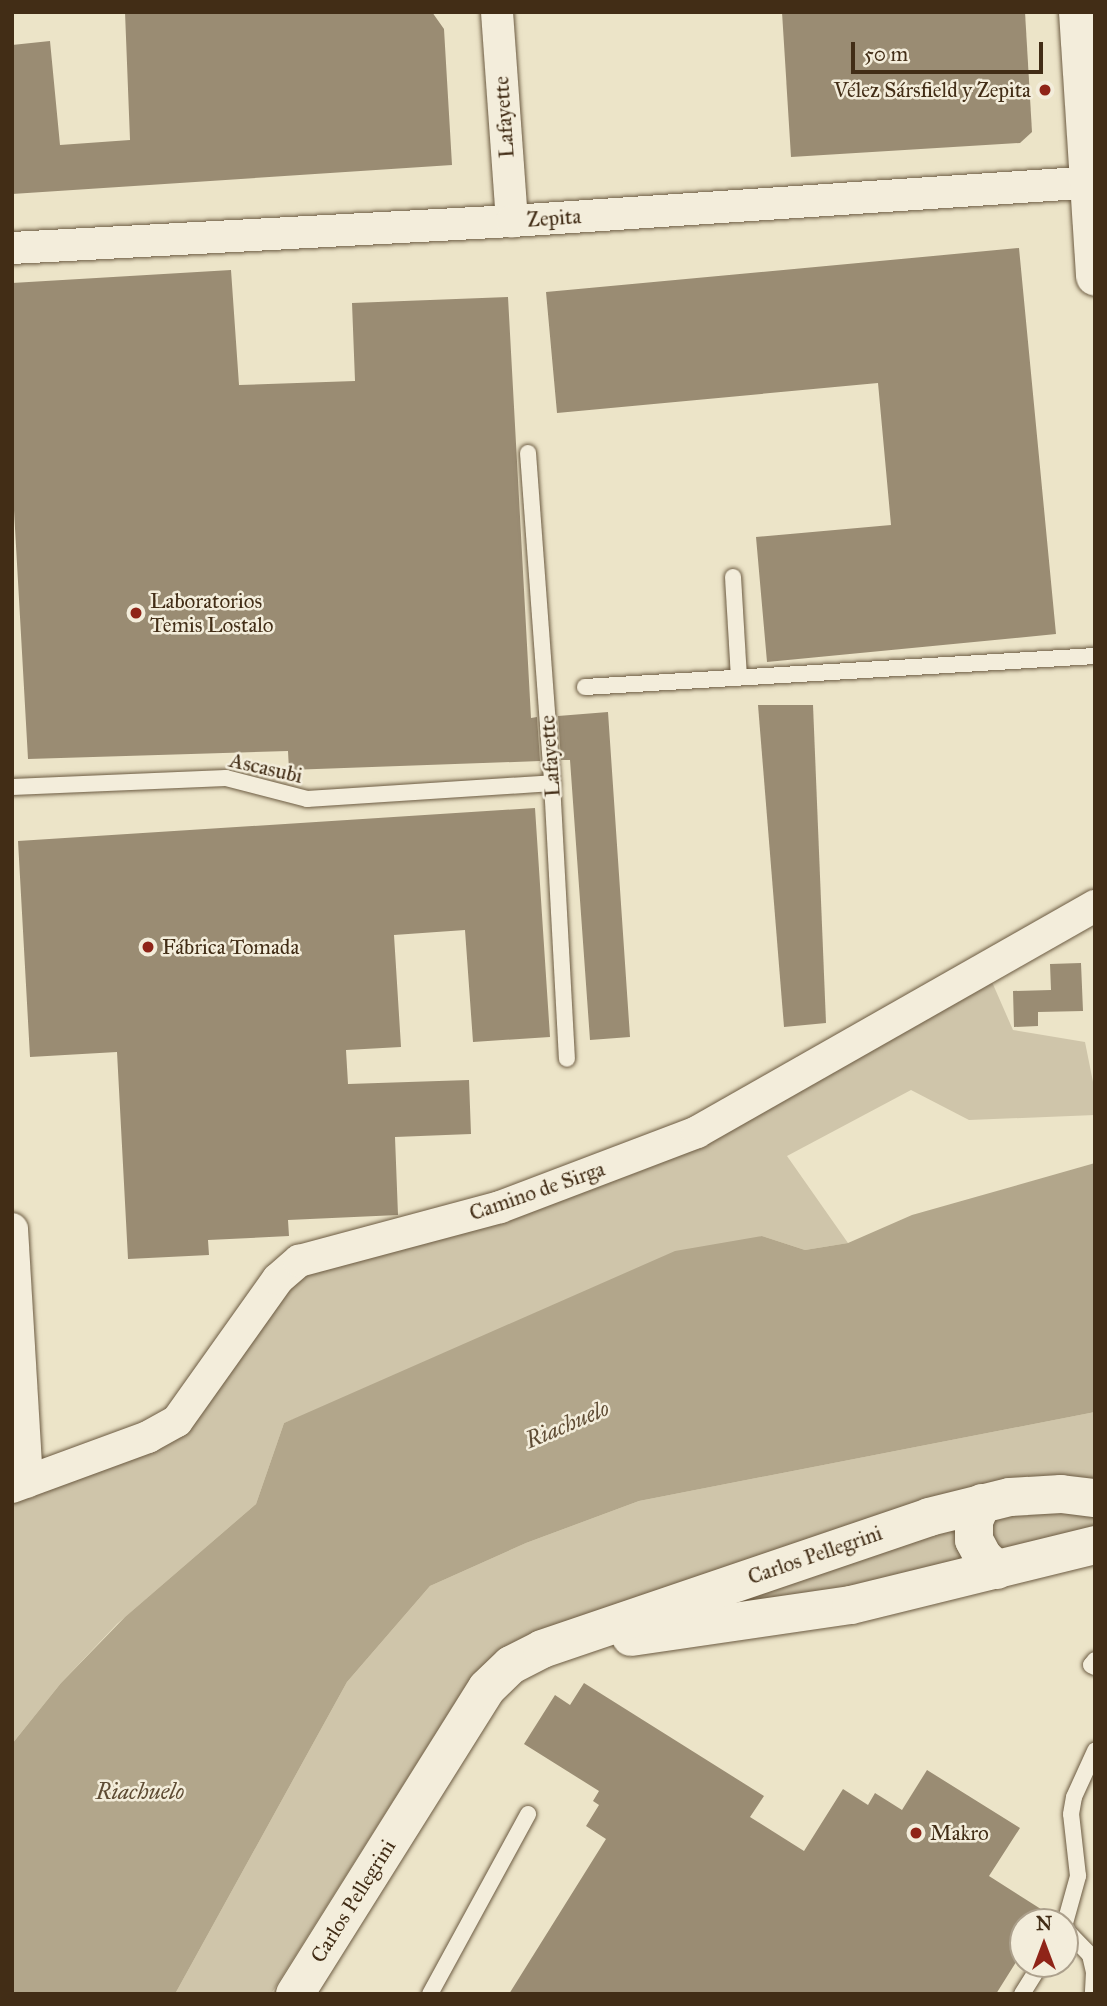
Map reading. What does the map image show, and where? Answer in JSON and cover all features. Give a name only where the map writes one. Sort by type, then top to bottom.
[{"type":"street","name":"Lafayette","points":[[497,12],[512,221]]},
{"type":"street","points":[[1078,12],[1092,182],[1095,276]]},
{"type":"street","name":"Zepita","points":[[12,248],[512,221],[1092,182]]},
{"type":"street","name":"Camino de Sirga","points":[[19,1485],[148,1437],[177,1421],[278,1279],[299,1261],[500,1207],[696,1132],[1095,906]]},
{"type":"street","points":[[12,1229],[19,1485]]},
{"type":"street","name":"Carlos Pellegrini","points":[[295,1994],[487,1688],[511,1665],[542,1649],[929,1517],[982,1503],[1035,1495],[1095,1498]]},
{"type":"street","points":[[982,1503],[974,1521],[974,1540],[983,1557],[997,1570]]},
{"type":"street","points":[[929,1517],[943,1530],[951,1546],[952,1565],[945,1583]]},
{"type":"street","name":"Carlos Pellegrini","points":[[542,1649],[851,1605],[1095,1545]]},
{"type":"lane","name":"Lafayette","points":[[528,453],[552,783],[567,1059]]},
{"type":"lane","points":[[733,577],[739,677]]},
{"type":"lane","points":[[584,687],[1095,656]]},
{"type":"lane","name":"Ascasubi","points":[[12,787],[226,778],[307,799],[552,783]]},
{"type":"lane","points":[[1095,1660],[1091,1665],[1095,1667]]},
{"type":"lane","points":[[1069,1908],[1079,1876],[1071,1814],[1074,1797],[1095,1751]]},
{"type":"lane","points":[[430,1994],[528,1814]]},
{"type":"lane","points":[[1079,1944],[1090,1955],[1094,1972],[1093,1994]]},
{"type":"lane","points":[[1022,1994],[1032,1978]]},
{"type":"shaded area","points":[[992,982],[1013,1030],[1085,1042],[1095,1092],[1095,1115],[969,1120],[911,1090],[787,1156],[848,1243],[805,1250],[762,1236],[284,1423],[256,1504],[117,1624],[61,1683],[12,1744],[12,1498],[179,1436],[202,1414],[295,1279],[501,1221],[641,1171],[720,1132]]},
{"type":"shaded area","points":[[1095,1412],[1095,1485],[496,1655],[473,1675],[464,1688],[271,1994],[175,1994],[347,1682],[430,1586],[526,1543],[639,1501]]},
{"type":"shaded area","points":[[1095,1498],[1095,1545],[640,1635],[907,1523]]},
{"type":"water","name":"Riachuelo","points":[[1095,1163],[1095,1412],[639,1501],[526,1543],[430,1586],[347,1682],[175,1994],[12,1994],[12,1744],[61,1683],[125,1617],[256,1504],[284,1423],[675,1251],[762,1236],[805,1250],[848,1243],[912,1215]]},
{"type":"building","points":[[125,12],[432,12],[444,29],[452,165],[12,194],[12,45],[50,41],[60,145],[130,140]]},
{"type":"building","points":[[782,12],[1025,12],[1032,132],[1020,143],[791,157]]},
{"type":"building","points":[[1019,248],[1056,634],[767,662],[756,537],[891,525],[878,383],[557,413],[546,292]]},
{"type":"building","points":[[231,270],[239,385],[355,381],[352,303],[508,297],[531,718],[537,717],[540,761],[289,770],[288,751],[28,759],[12,475],[12,283]]},
{"type":"building","points":[[758,705],[813,705],[826,1023],[784,1027]]},
{"type":"building","points":[[608,712],[630,1037],[590,1040],[570,760],[561,760],[558,716]]},
{"type":"building","points":[[535,808],[550,1037],[473,1042],[465,930],[394,935],[401,1047],[346,1050],[348,1084],[469,1080],[471,1134],[395,1137],[398,1215],[288,1220],[289,1236],[208,1240],[209,1255],[128,1259],[117,1052],[30,1057],[18,841]]},
{"type":"building","points":[[1081,963],[1083,1011],[1038,1012],[1038,1026],[1014,1027],[1013,991],[1051,990],[1050,964]]},
{"type":"building","name":"Makro","points":[[584,1683],[764,1796],[750,1817],[804,1851],[843,1789],[868,1805],[875,1793],[902,1810],[927,1770],[1020,1828],[989,1876],[1039,1908],[1009,1908],[1009,1973],[996,1994],[509,1994],[606,1839],[586,1826],[599,1805],[593,1801],[599,1791],[524,1744],[555,1695],[570,1705]]},
{"type":"place","name":"Vélez Sársfield y Zepita","points":[[1045,90]]},
{"type":"place","name":"Laboratorios Temis Lostalo","points":[[136,613]]},
{"type":"place","name":"Fábrica Tomada","points":[[148,947]]},
{"type":"place","name":"Makro","points":[[916,1833]]}]
